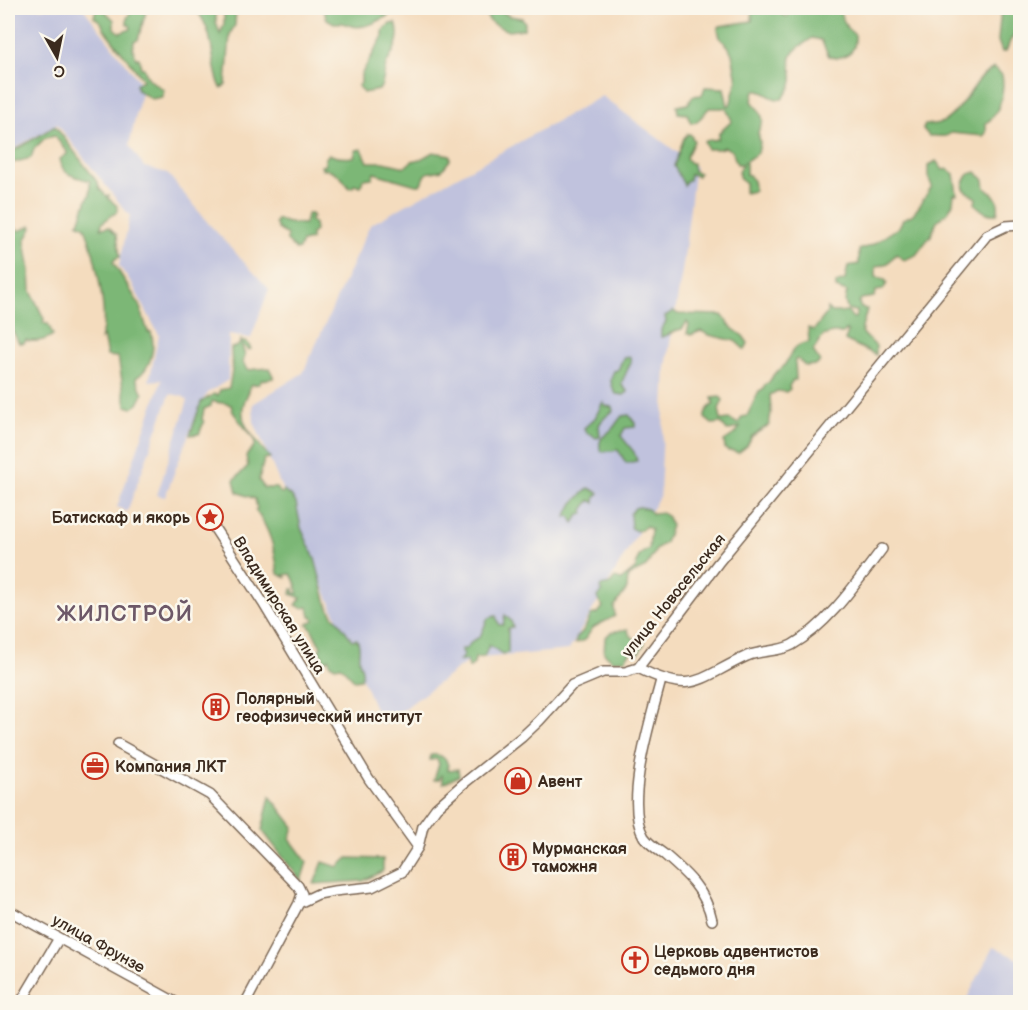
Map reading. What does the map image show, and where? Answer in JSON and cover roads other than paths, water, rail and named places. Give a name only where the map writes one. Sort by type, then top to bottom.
[{"type":"street","name":"улица Новосельская","points":[[299,903],[318,894],[372,887],[402,872],[418,847],[423,826],[436,808],[539,722],[572,685],[603,672],[625,672],[638,668],[718,563],[987,236],[1006,226],[1020,225]]},
{"type":"street","name":"Владимирская улица","points":[[215,529],[263,603],[369,779],[418,847]]},
{"type":"street","points":[[638,668],[661,680],[688,684],[704,679],[749,655],[790,646],[826,619],[882,549]]},
{"type":"street","points":[[661,680],[641,755],[637,814],[644,837],[687,874],[704,896],[712,920]]},
{"type":"street","points":[[118,744],[210,795],[298,886],[302,894],[246,1002]]},
{"type":"street","name":"улица Фрунзе","points":[[8,910],[175,1002]]},
{"type":"street","points":[[21,1002],[59,938]]},
{"type":"place","name":"Батискаф и якорь","points":[[210,517]]},
{"type":"place","name":"Полярный геофизический институт","points":[[216,707]]},
{"type":"place","name":"Компания ЛКТ","points":[[95,766]]},
{"type":"place","name":"Авент","points":[[518,781]]},
{"type":"place","name":"Мурманская таможня","points":[[513,857]]},
{"type":"place","name":"Церковь адвентистов седьмого дня","points":[[635,960]]},
{"type":"district","name":"ЖИЛСТРОЙ","points":[[125,613]]}]
